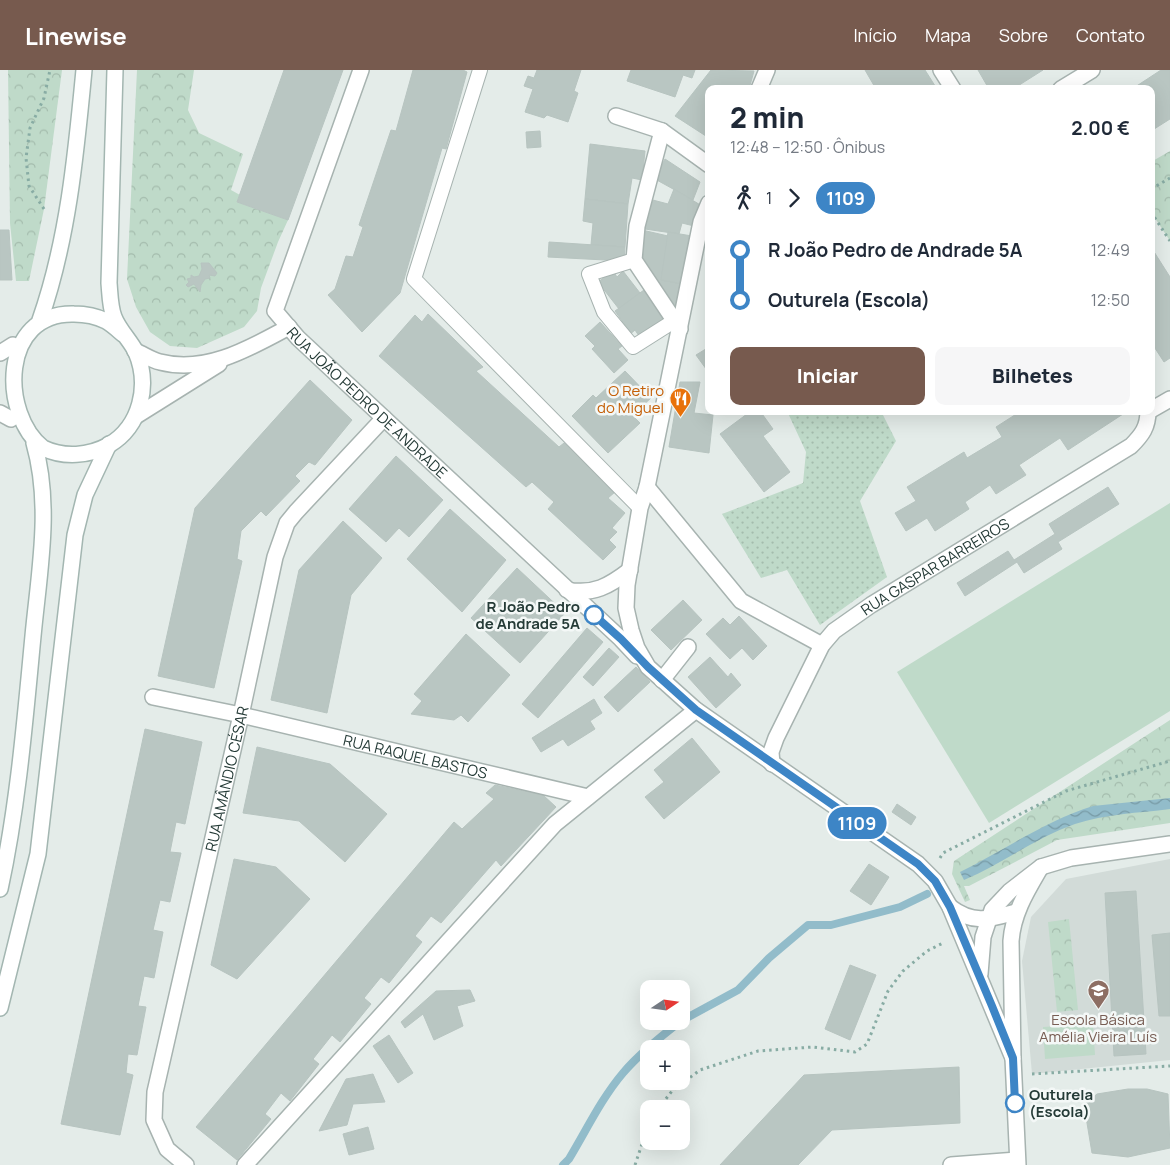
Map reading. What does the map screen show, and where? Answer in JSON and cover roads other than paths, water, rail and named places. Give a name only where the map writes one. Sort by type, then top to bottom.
[{"type":"street","points":[[40,320],[64,224],[76,146],[84,70]]},
{"type":"street","points":[[115,70],[109,283],[114,316],[135,350],[142,372],[143,394],[136,416],[125,432],[109,444],[95,451],[79,455],[48,450],[34,443],[21,433],[6,416],[2,382],[6,349],[40,320],[62,313],[85,314],[106,321],[124,335]]},
{"type":"street","name":"RUA JOÃO PEDRO DE ANDRADE","points":[[361,70],[275,311],[289,327],[384,418],[696,710],[918,864],[935,881],[950,907],[1013,1058]]},
{"type":"street","points":[[760,85],[766,70]]},
{"type":"street","points":[[941,70],[950,85]]},
{"type":"street","points":[[1068,85],[1092,70]]},
{"type":"street","points":[[616,116],[662,131],[705,162]]},
{"type":"street","points":[[662,131],[637,226],[634,260],[677,325]]},
{"type":"street","points":[[648,667],[637,648],[631,630],[626,608],[627,585],[640,508],[647,487],[677,325],[705,214]]},
{"type":"street","points":[[136,416],[234,355],[289,327]]},
{"type":"street","points":[[135,350],[159,362],[176,365],[210,362],[234,355]]},
{"type":"street","name":"RUA GASPAR BARREIROS","points":[[1155,408],[1170,399]]},
{"type":"street","name":"RUA GASPAR BARREIROS","points":[[772,764],[771,752],[776,738],[822,645],[834,631],[871,605],[1131,446],[1145,431],[1149,415]]},
{"type":"street","name":"RUA AMÂNDIO CÉSAR","points":[[186,1165],[167,1149],[154,1120],[155,1092],[275,557],[287,523],[384,418]]},
{"type":"street","points":[[0,889],[10,844],[28,694],[44,516],[41,466],[34,443]]},
{"type":"street","points":[[0,1008],[38,854],[75,535],[85,495],[109,444]]},
{"type":"street","points":[[647,487],[741,601],[822,645]]},
{"type":"street","points":[[567,590],[581,593],[603,588],[630,570]]},
{"type":"street","points":[[662,680],[688,646]]},
{"type":"street","name":"RUA RAQUEL BASTOS","points":[[153,697],[241,715],[588,797]]},
{"type":"street","points":[[245,1165],[555,824],[696,710]]},
{"type":"street","points":[[980,978],[983,937],[992,910],[1010,891],[1041,867],[1071,858],[1170,844]]},
{"type":"street","points":[[951,1165],[1018,1163],[1013,1058],[1012,926],[1016,912],[1041,867]]},
{"type":"street","points":[[950,907],[959,914],[971,919],[989,919],[1016,912]]},
{"type":"lane","points":[[480,70],[414,279],[640,508]]},
{"type":"lane","points":[[634,260],[588,274],[604,312],[634,347],[677,325]]},
{"type":"water","points":[[1170,798],[1170,809],[1110,816],[1075,824],[1046,836],[964,880],[960,872],[1042,827],[1093,806]]},
{"type":"waterway","points":[[690,1016],[738,990],[769,958],[808,925],[831,925],[900,907],[927,894]]},
{"type":"waterway","points":[[563,1165],[569,1159],[615,1083],[636,1059],[670,1030]]},
{"type":"place","name":"O Retiro do Miguel","points":[[680,418]]},
{"type":"place","name":"R João Pedro de Andrade 5A","points":[[594,615]]},
{"type":"place","name":"Escola Básica Amélia Vieira Luís","points":[[1098,1010]]},
{"type":"place","name":"Outurela (Escola)","points":[[1015,1103]]}]
